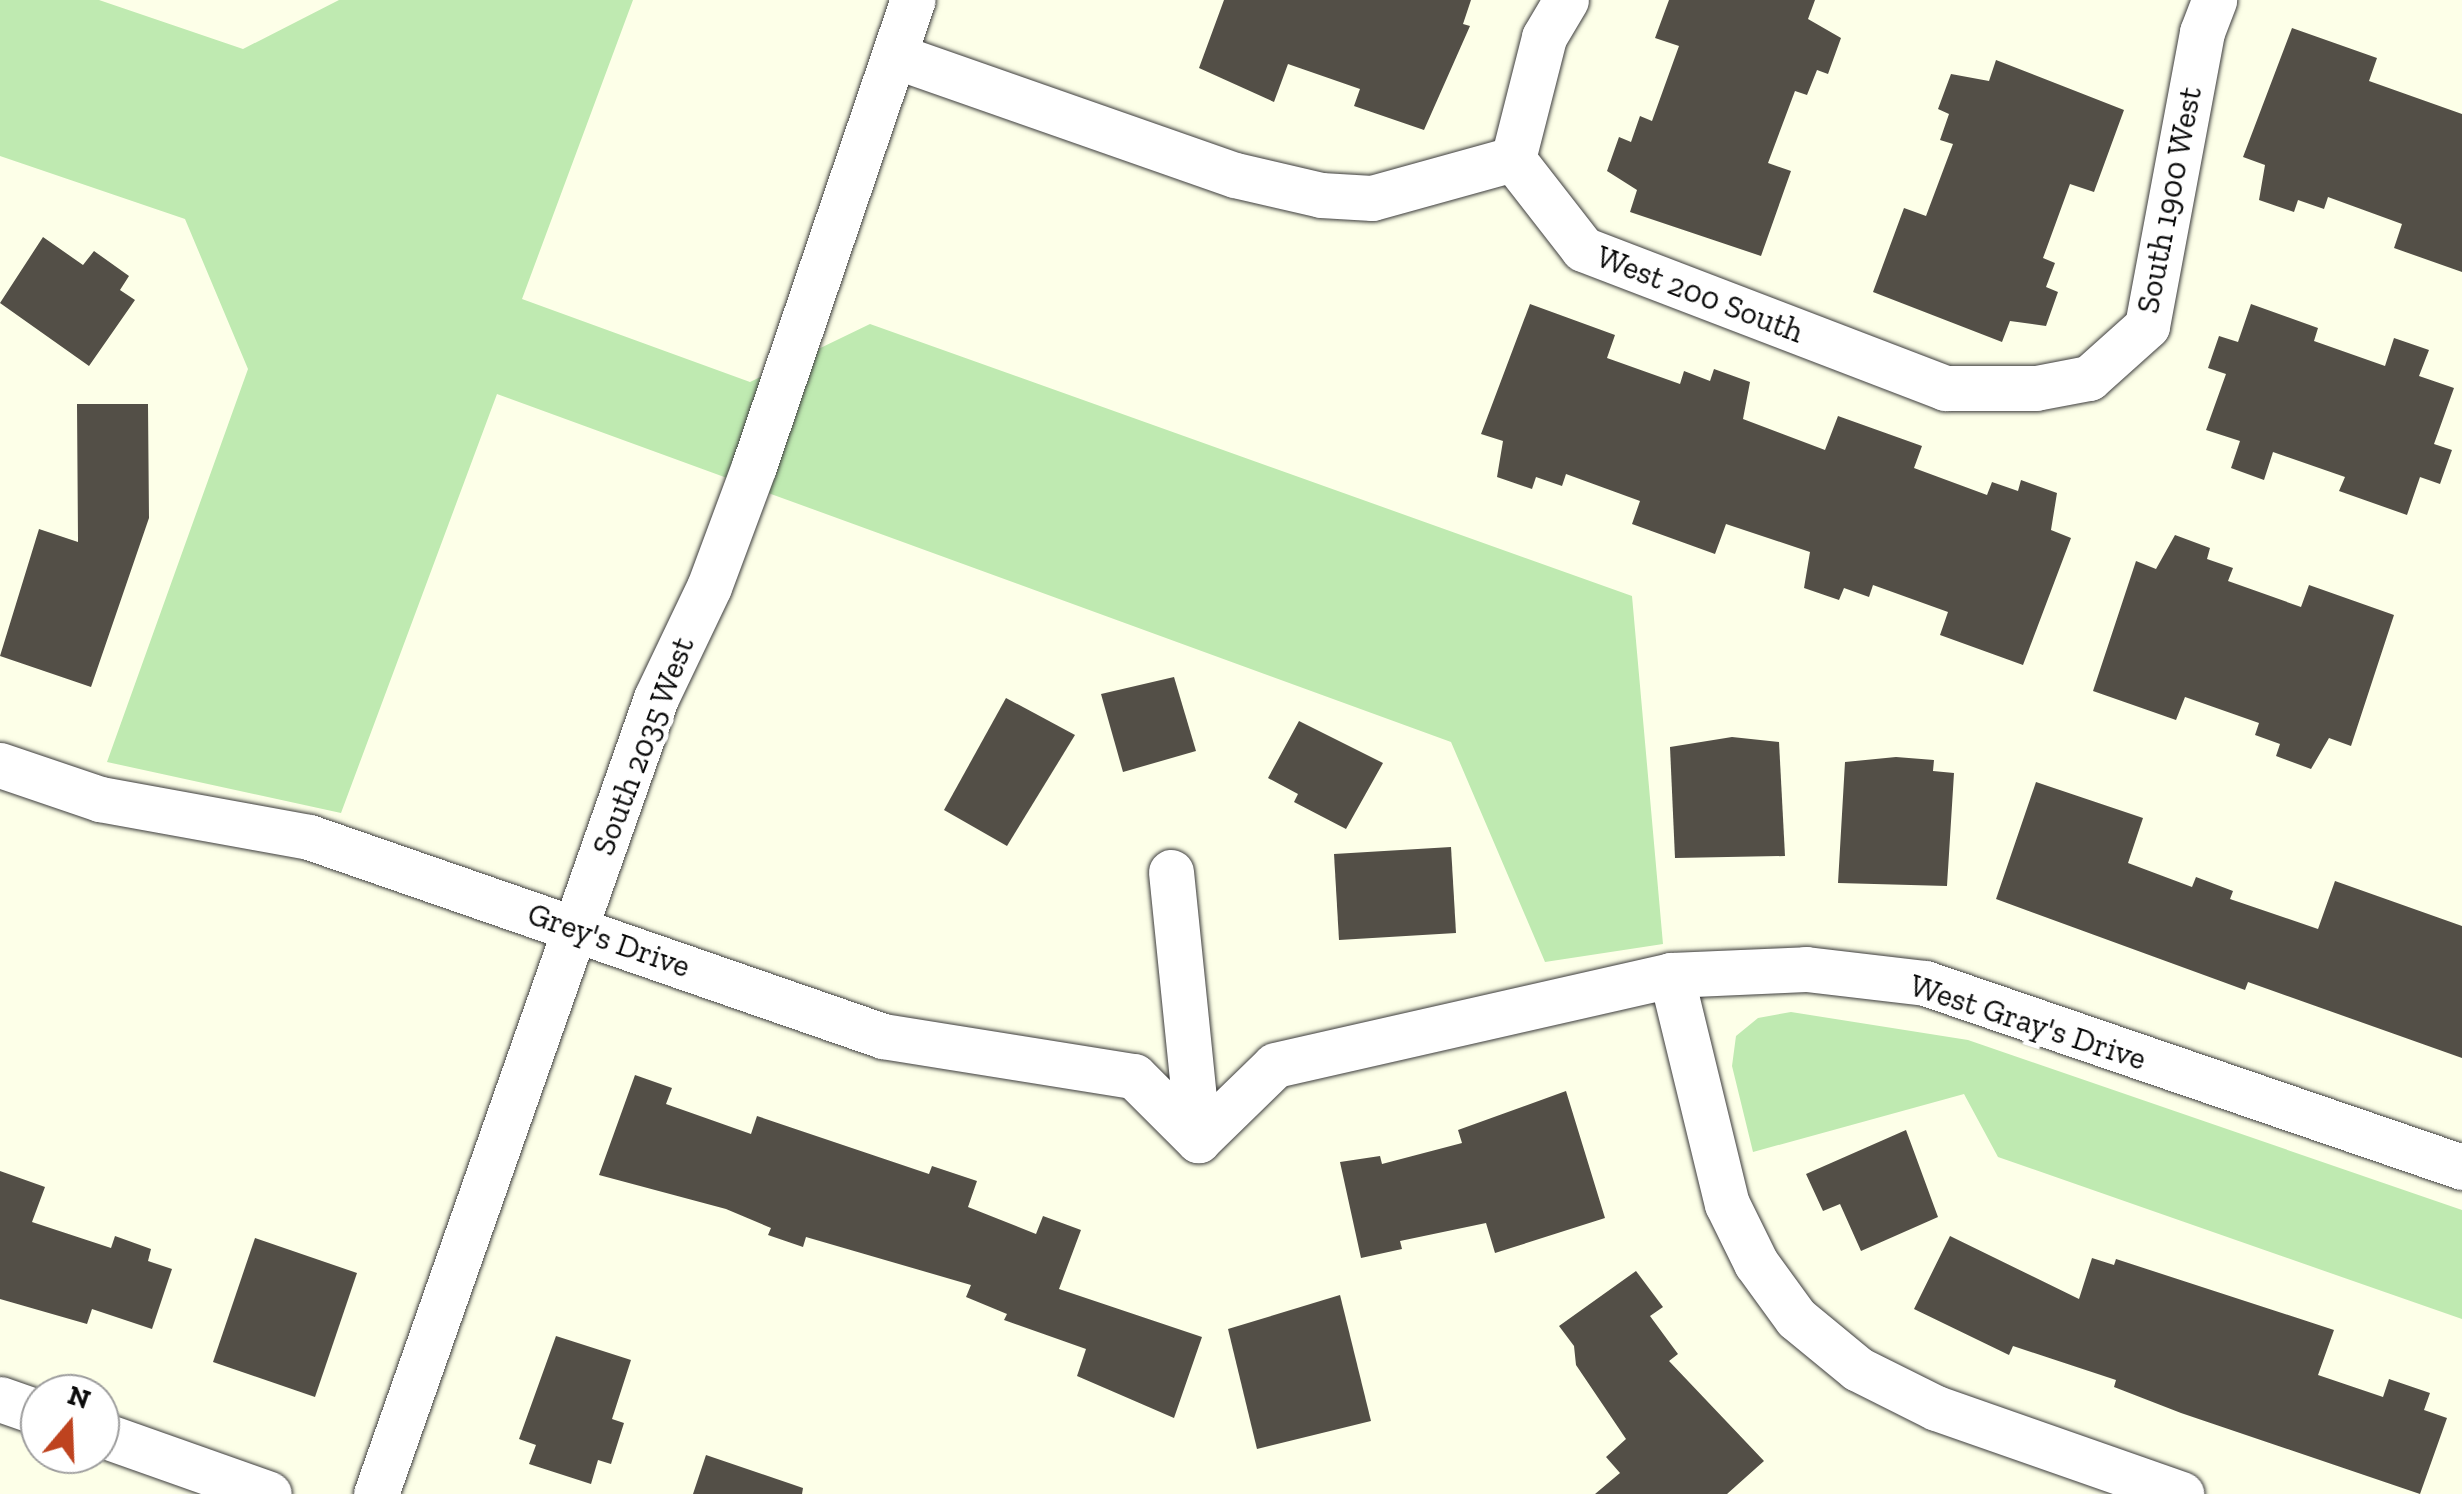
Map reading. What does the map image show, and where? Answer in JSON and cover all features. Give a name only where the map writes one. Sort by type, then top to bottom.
[{"type":"street","name":"South 2035 West","points":[[376,1494],[656,698],[709,587],[754,466],[913,0]]},
{"type":"street","points":[[894,56],[1235,174],[1320,195],[1372,198],[1513,159],[1544,37],[1566,0]]},
{"type":"street","name":"South 1900 West","points":[[2089,378],[2147,326],[2214,0]]},
{"type":"street","name":"West 200 South","points":[[1513,159],[1583,249],[1945,388],[2036,388],[2089,378]]},
{"type":"street","name":"Grey's Drive","points":[[0,765],[100,799],[309,837],[883,1036],[1134,1076],[1198,1140]]},
{"type":"street","points":[[1171,872],[1198,1140]]},
{"type":"street","name":"West Gray's Drive","points":[[1198,1140],[1275,1064],[1671,975],[1806,968],[1925,983],[2462,1167]]},
{"type":"street","points":[[1671,975],[1727,1204],[1756,1263],[1796,1318],[1858,1369],[1936,1408],[2155,1490]]},
{"type":"street","points":[[120,1441],[269,1494]]},
{"type":"green space","points":[[0,0],[99,0],[243,49],[339,0],[633,0],[522,299],[750,382],[870,324],[1632,596],[1663,944],[1545,962],[1451,742],[497,394],[341,813],[107,762],[248,369],[185,219],[0,156]]},
{"type":"green space","points":[[1791,1012],[1968,1040],[2462,1210],[2462,1319],[1998,1157],[1964,1094],[1753,1152],[1732,1066],[1736,1036],[1758,1018]]},
{"type":"building","points":[[1224,0],[1471,0],[1463,24],[1470,26],[1424,130],[1354,106],[1360,89],[1288,64],[1274,102],[1199,68]]},
{"type":"building","points":[[1669,0],[1815,0],[1808,19],[1841,38],[1828,74],[1817,70],[1807,95],[1795,91],[1768,163],[1791,171],[1761,256],[1630,212],[1637,190],[1607,171],[1619,137],[1631,142],[1640,116],[1652,121],[1679,46],[1655,38]]},
{"type":"building","points":[[2292,28],[2377,58],[2369,81],[2462,114],[2462,272],[2394,248],[2402,224],[2328,197],[2324,209],[2298,200],[2294,212],[2259,200],[2265,165],[2243,157]]},
{"type":"building","points":[[1996,60],[2124,110],[2094,192],[2070,184],[2043,258],[2055,263],[2046,287],[2058,292],[2046,326],[2010,321],[2002,342],[1873,292],[1904,208],[1926,216],[1953,144],[1940,140],[1949,114],[1938,109],[1951,74],[1989,81]]},
{"type":"building","points":[[43,237],[83,265],[94,251],[129,276],[120,290],[135,300],[89,366],[0,303]]},
{"type":"building","points":[[1530,304],[1615,335],[1607,358],[1680,384],[1684,371],[1710,381],[1714,369],[1750,382],[1743,419],[1825,450],[1838,416],[1922,446],[1914,468],[1987,495],[1992,482],[2018,491],[2021,480],[2057,493],[2051,530],[2071,538],[2023,665],[1940,635],[1948,612],[1873,585],[1869,597],[1844,588],[1839,600],[1804,588],[1810,552],[1726,524],[1715,554],[1632,524],[1640,501],[1566,474],[1562,486],[1536,477],[1532,489],[1497,477],[1503,441],[1481,434]]},
{"type":"building","points":[[2251,304],[2318,328],[2314,341],[2385,366],[2394,338],[2429,350],[2419,376],[2454,388],[2434,444],[2452,450],[2440,484],[2420,477],[2407,515],[2339,491],[2345,477],[2273,452],[2264,480],[2231,468],[2240,441],[2206,430],[2226,374],[2208,368],[2219,336],[2238,342]]},
{"type":"building","points":[[77,404],[148,404],[149,518],[91,687],[0,656],[39,529],[78,542]]},
{"type":"building","points":[[2175,535],[2210,548],[2207,559],[2233,568],[2228,581],[2301,607],[2309,585],[2394,615],[2351,746],[2329,738],[2311,769],[2276,756],[2280,744],[2255,735],[2259,723],[2185,697],[2176,720],[2093,691],[2136,561],[2156,569]]},
{"type":"building","points":[[1174,677],[1196,751],[1123,772],[1101,694]]},
{"type":"building","points":[[1006,698],[1075,735],[1007,846],[944,810]]},
{"type":"building","points":[[1299,721],[1383,763],[1346,829],[1294,802],[1298,794],[1268,778]]},
{"type":"building","points":[[1732,737],[1779,742],[1785,856],[1675,858],[1670,747]]},
{"type":"building","points":[[1896,757],[1934,760],[1933,771],[1954,773],[1947,886],[1838,883],[1845,762]]},
{"type":"building","points":[[2036,782],[2143,818],[2128,863],[2192,887],[2196,877],[2233,891],[2230,899],[2318,929],[2335,881],[2462,926],[2462,1058],[2248,982],[2245,990],[1996,899]]},
{"type":"building","points":[[1451,847],[1456,933],[1339,940],[1334,854]]},
{"type":"building","points":[[635,1075],[672,1088],[666,1104],[751,1134],[757,1116],[929,1174],[932,1166],[977,1181],[968,1207],[1036,1234],[1043,1216],[1081,1230],[1059,1289],[1202,1337],[1174,1418],[1077,1376],[1086,1349],[1004,1320],[1007,1314],[966,1297],[971,1285],[806,1237],[803,1247],[768,1235],[771,1228],[726,1209],[599,1175]]},
{"type":"building","points":[[1566,1091],[1605,1218],[1495,1253],[1486,1223],[1400,1241],[1402,1249],[1361,1258],[1340,1162],[1380,1156],[1382,1164],[1462,1143],[1458,1130]]},
{"type":"building","points":[[1906,1130],[1938,1217],[1861,1251],[1840,1204],[1823,1211],[1806,1174]]},
{"type":"building","points":[[0,1171],[45,1187],[32,1222],[111,1248],[115,1236],[151,1249],[148,1261],[172,1269],[152,1329],[92,1309],[87,1324],[0,1299]]},
{"type":"building","points":[[1950,1236],[2079,1299],[2092,1258],[2114,1265],[2116,1259],[2334,1330],[2318,1375],[2383,1397],[2389,1379],[2430,1393],[2424,1410],[2447,1418],[2420,1494],[2181,1413],[2114,1387],[2116,1380],[2013,1346],[2009,1355],[1914,1309]]},
{"type":"building","points":[[255,1238],[357,1273],[315,1397],[213,1362]]},
{"type":"building","points":[[1636,1271],[1663,1307],[1650,1316],[1678,1354],[1669,1361],[1764,1461],[1727,1494],[1595,1494],[1620,1473],[1606,1457],[1626,1439],[1576,1365],[1574,1346],[1559,1326]]},
{"type":"building","points":[[1340,1295],[1371,1421],[1257,1449],[1228,1329]]},
{"type":"building","points":[[556,1336],[631,1360],[612,1419],[624,1423],[611,1464],[598,1460],[591,1484],[529,1464],[536,1445],[519,1439]]},
{"type":"building","points":[[706,1455],[803,1488],[802,1494],[693,1494]]}]
